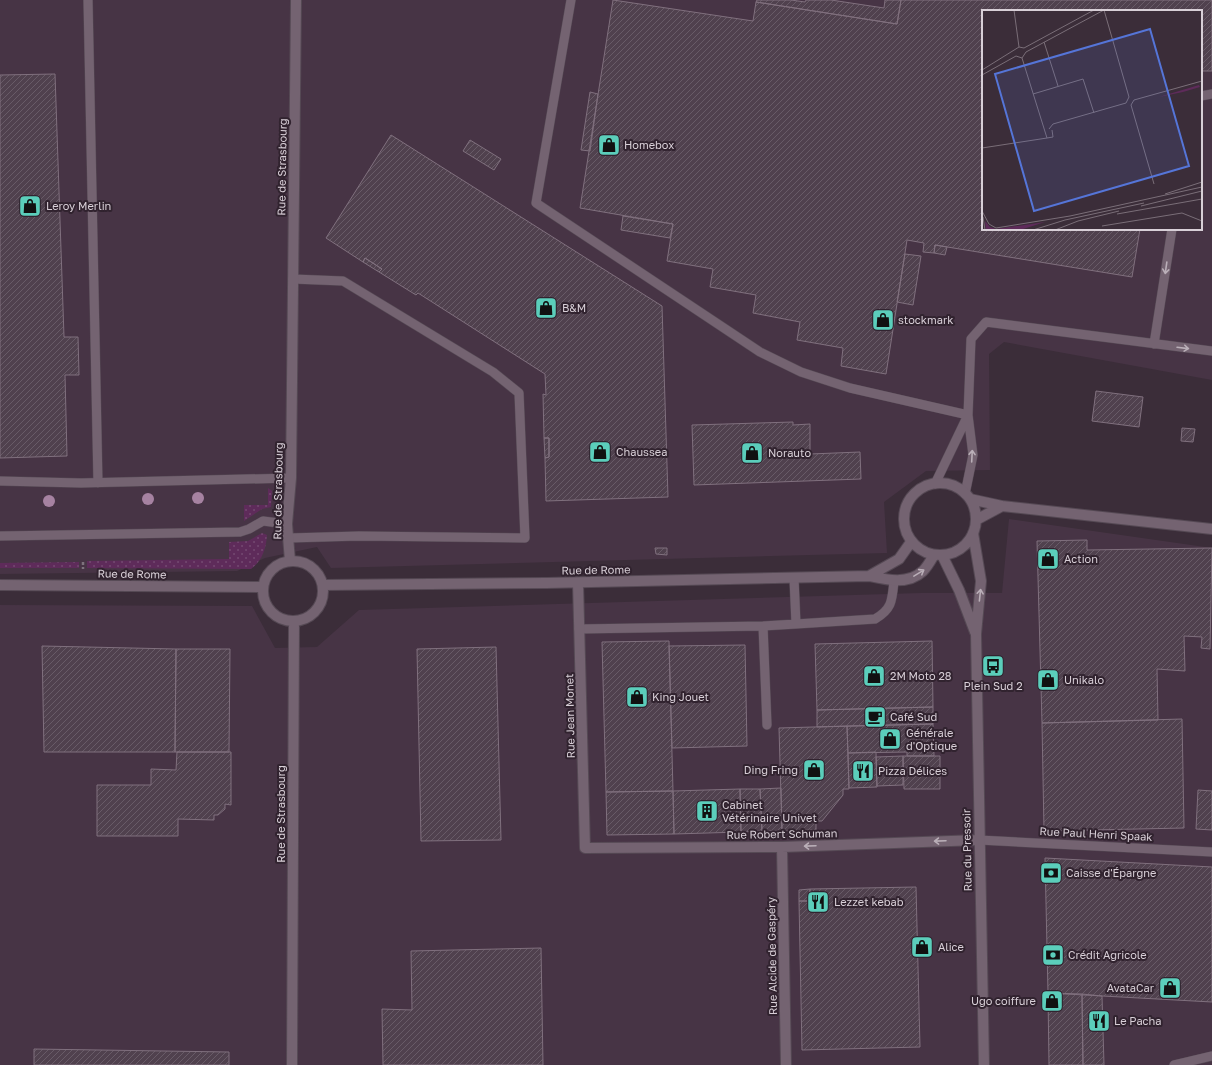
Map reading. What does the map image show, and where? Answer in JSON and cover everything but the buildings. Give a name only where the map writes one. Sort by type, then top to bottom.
[{"type":"street","name":"Rue de Strasbourg","points":[[290,561],[288,524],[291,478],[296,0]]},
{"type":"street","points":[[968,497],[976,520],[973,533],[967,543],[958,551],[938,555],[917,548],[911,542],[906,532],[903,520],[905,509],[910,498],[918,490],[934,484],[951,485],[968,497],[1002,506],[1212,529]]},
{"type":"street","points":[[976,520],[1002,506]]},
{"type":"street","name":"Rue du Pressoir","points":[[973,533],[981,581],[976,634],[984,1065]]},
{"type":"street","name":"Rue de Rome","points":[[869,576],[898,559],[911,542]]},
{"type":"street","name":"Rue de Rome","points":[[323,585],[578,583],[869,576],[894,581],[909,578],[923,571],[938,555]]},
{"type":"street","name":"Rue du Pressoir","points":[[938,555],[959,590],[976,634]]},
{"type":"street","points":[[290,561],[303,563],[314,569],[323,585],[323,595],[320,604],[314,612],[306,618],[284,620],[272,613],[264,598],[263,587],[268,574],[274,568],[290,561]]},
{"type":"street","name":"Rue Jean Monet","points":[[578,583],[585,848]]},
{"type":"street","name":"Rue de Rome","points":[[0,585],[263,587]]},
{"type":"street","name":"Rue de Strasbourg","points":[[292,1065],[294,620]]},
{"type":"street","name":"Rue Robert Schuman","points":[[585,848],[782,847],[979,840]]},
{"type":"street","name":"Rue Alcide de Gaspéry","points":[[782,847],[786,1065]]},
{"type":"lane","points":[[88,0],[98,483]]},
{"type":"lane","points":[[571,0],[536,203],[760,352],[801,372],[850,388],[968,415]]},
{"type":"lane","points":[[1202,96],[1212,94]]},
{"type":"lane","points":[[1154,344],[1172,230]]},
{"type":"lane","points":[[288,538],[359,536],[525,538],[519,393],[493,372],[343,281],[293,279]]},
{"type":"lane","points":[[968,497],[973,455],[968,415],[971,339],[986,322],[1212,351]]},
{"type":"lane","points":[[934,484],[968,415]]},
{"type":"lane","points":[[0,482],[98,483],[291,478]]},
{"type":"lane","points":[[0,536],[240,532],[250,529],[263,521],[288,524]]},
{"type":"lane","points":[[794,578],[796,624]]},
{"type":"lane","points":[[579,628],[763,626],[875,619],[885,613],[892,601],[894,581]]},
{"type":"lane","points":[[763,626],[767,725]]},
{"type":"lane","name":"Rue Paul Henri Spaak","points":[[979,840],[1212,852]]},
{"type":"lane","points":[[1174,1065],[1212,1056]]},
{"type":"path","points":[[83,562],[83,570]]},
{"type":"shaded area","points":[[0,0],[1212,0],[1212,380],[1004,342],[989,354],[990,470],[926,471],[884,502],[887,553],[331,568],[317,547],[265,558],[237,571],[0,574]]},
{"type":"shaded area","points":[[268,488],[272,491],[271,507],[262,509],[244,521],[244,505],[268,505]]},
{"type":"shaded area","points":[[1009,519],[1212,548],[1212,1065],[0,1065],[0,605],[252,606],[275,648],[317,647],[359,610],[921,593],[1002,593]]},
{"type":"shaded area","points":[[262,533],[267,535],[266,545],[261,558],[251,569],[87,568],[87,561],[229,559],[229,542],[248,541]]},
{"type":"shaded area","points":[[79,562],[79,568],[0,568],[0,563]]},
{"type":"place","name":"Homebox","points":[[609,145]]},
{"type":"place","name":"Leroy Merlin","points":[[30,206]]},
{"type":"place","name":"B&M","points":[[546,308]]},
{"type":"place","name":"stockmark","points":[[883,320]]},
{"type":"place","name":"Chaussea","points":[[600,452]]},
{"type":"place","name":"Norauto","points":[[752,453]]},
{"type":"place","name":"Action","points":[[1048,559]]},
{"type":"place","name":"Plein Sud 2","points":[[993,666]]},
{"type":"place","name":"2M Moto 28","points":[[874,676]]},
{"type":"place","name":"Unikalo","points":[[1048,680]]},
{"type":"place","name":"King Jouet","points":[[637,697]]},
{"type":"place","name":"Café Sud","points":[[875,717]]},
{"type":"place","name":"Générale d'Optique","points":[[890,739]]},
{"type":"place","name":"Ding Fring","points":[[814,770]]},
{"type":"place","name":"Pizza Délices","points":[[863,771]]},
{"type":"place","name":"Cabinet Vétérinaire Univet","points":[[707,811]]},
{"type":"place","name":"Caisse d'Épargne","points":[[1051,873]]},
{"type":"place","name":"Lezzet kebab","points":[[818,902]]},
{"type":"place","name":"Alice","points":[[922,947]]},
{"type":"place","name":"Crédit Agricole","points":[[1053,955]]},
{"type":"place","name":"AvataCar","points":[[1170,988]]},
{"type":"place","name":"Ugo coiffure","points":[[1052,1001]]},
{"type":"place","name":"Le Pacha","points":[[1099,1021]]}]
